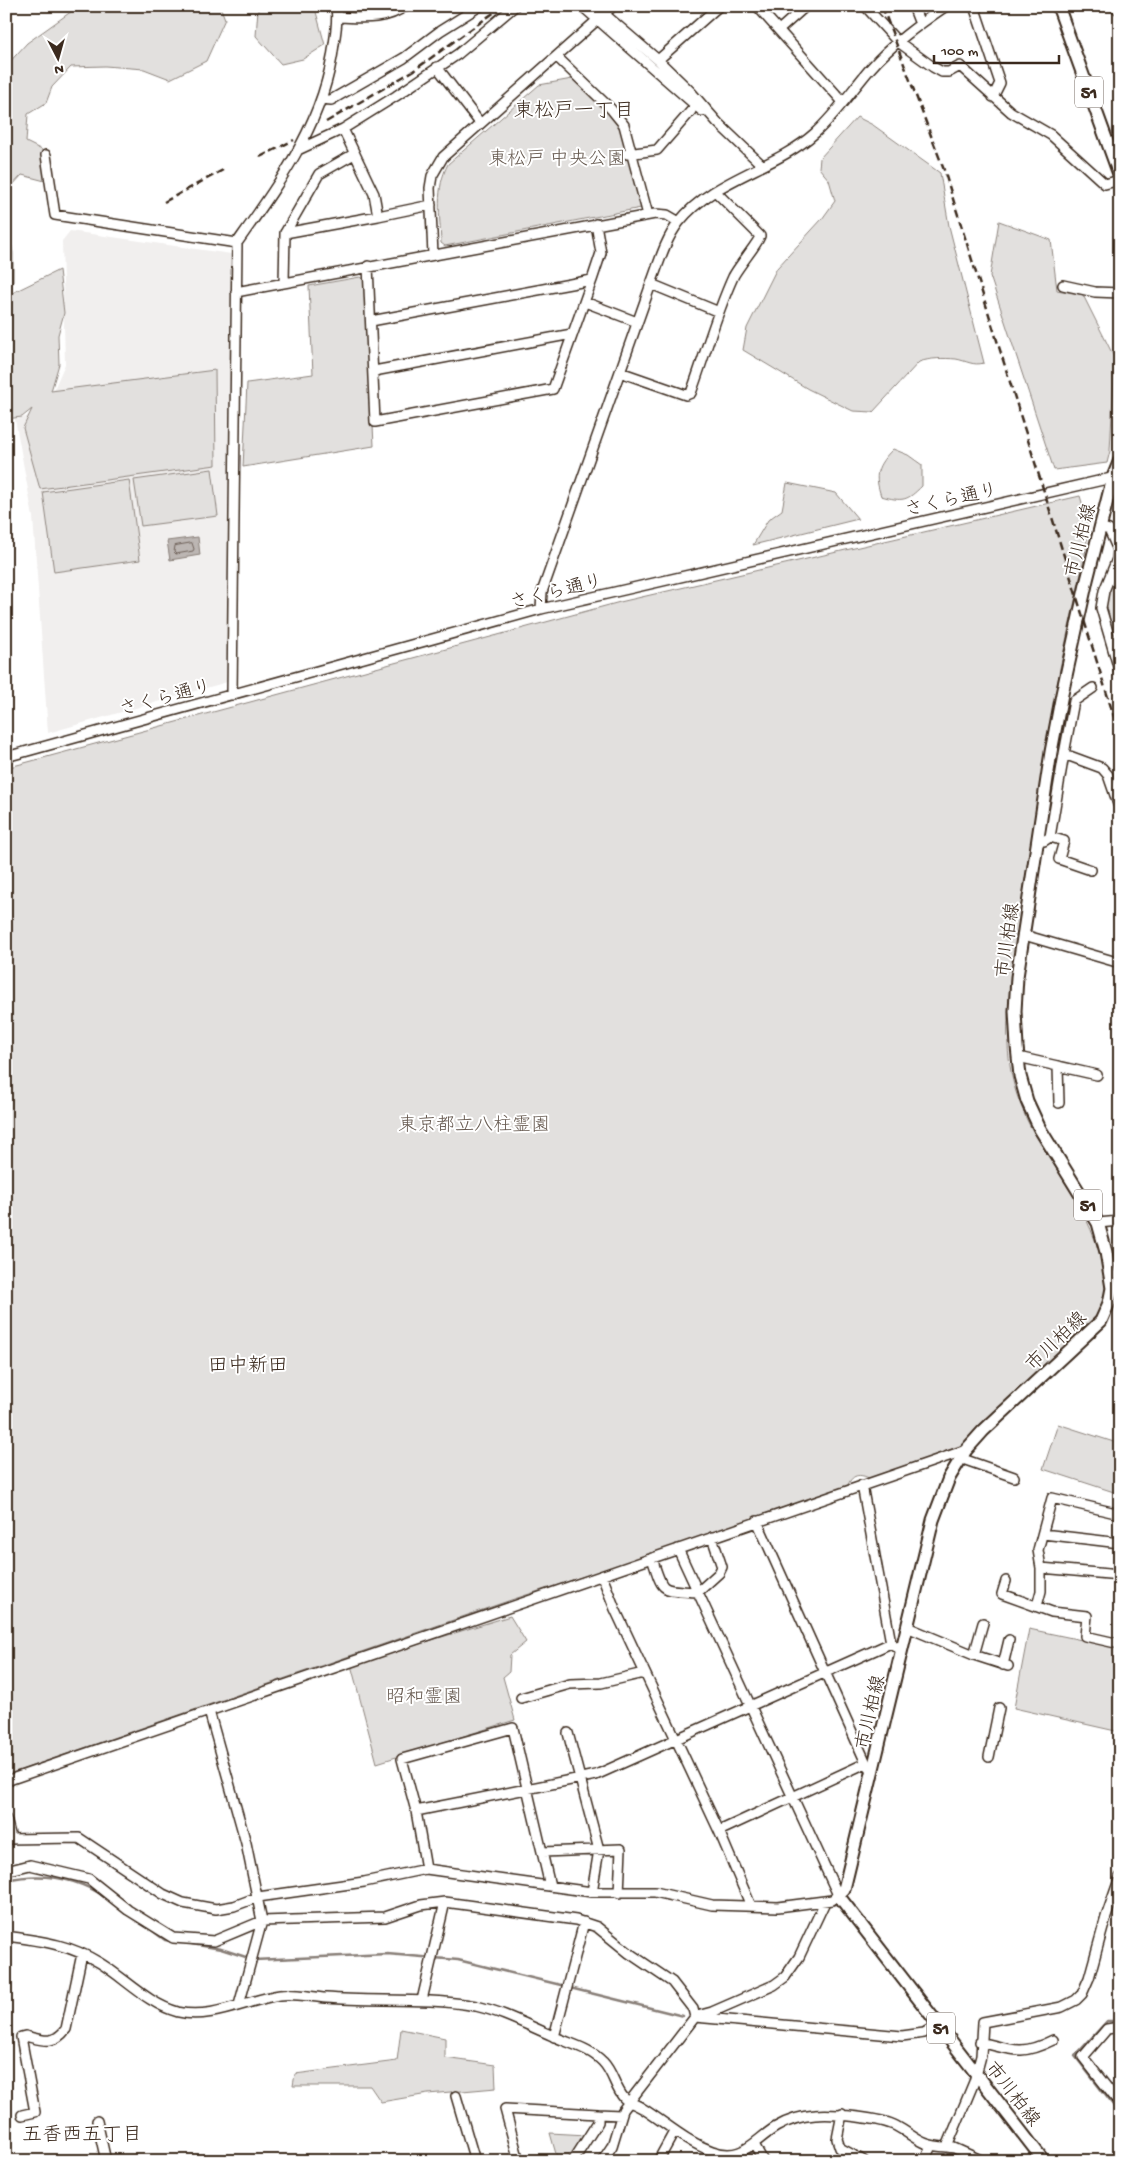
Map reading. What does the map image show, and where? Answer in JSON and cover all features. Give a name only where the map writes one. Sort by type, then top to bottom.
[{"type":"main road","name":"51","points":[[1058,6],[1120,179]]},
{"type":"main road","name":"市川柏線","points":[[1044,2161],[838,1895],[844,1889],[869,1767],[907,1627],[933,1520],[949,1478],[963,1454],[983,1431],[1048,1372],[1100,1321],[1109,1303],[1112,1288],[1106,1252],[1098,1223],[1040,1129],[1027,1101],[1020,1076],[1015,1011],[1017,977],[1044,839],[1059,714],[1087,580],[1100,527],[1117,476],[1120,460]]},
{"type":"street","points":[[232,695],[237,243],[279,184],[300,149],[330,72],[338,17],[336,6]]},
{"type":"street","points":[[338,17],[374,18],[394,14],[405,6]]},
{"type":"street","points":[[321,98],[331,100],[404,58],[440,31],[480,6]]},
{"type":"street","points":[[300,149],[342,129],[396,96],[458,54],[515,6]]},
{"type":"street","points":[[582,6],[601,17],[658,60],[690,91],[718,123],[762,165]]},
{"type":"street","points":[[595,6],[601,17],[685,98],[718,123]]},
{"type":"street","points":[[433,255],[430,206],[431,182],[443,158],[613,6]]},
{"type":"street","points":[[658,60],[719,6]]},
{"type":"street","points":[[757,6],[843,102]]},
{"type":"street","points":[[778,30],[806,6]]},
{"type":"street","points":[[866,6],[897,41],[942,72],[949,72],[960,66],[1011,112],[1051,135],[1105,184],[1120,179]]},
{"type":"street","points":[[913,6],[920,24]]},
{"type":"street","points":[[541,609],[542,592],[637,322],[664,249],[679,222],[715,191],[805,141],[826,122],[870,68],[897,41],[946,6]]},
{"type":"street","points":[[974,6],[1000,83],[993,97]]},
{"type":"street","points":[[1114,6],[1120,11]]},
{"type":"street","points":[[557,57],[618,116],[624,125],[629,154],[648,215]]},
{"type":"street","points":[[437,67],[480,123]]},
{"type":"street","points":[[629,154],[657,150],[691,111]]},
{"type":"street","points":[[342,129],[374,194],[378,216]]},
{"type":"street","points":[[284,283],[285,233],[319,174],[354,154]]},
{"type":"street","points":[[46,155],[55,215],[237,243]]},
{"type":"street","points":[[620,372],[686,395],[691,393],[734,276],[748,253],[760,240],[760,236],[715,191]]},
{"type":"street","points":[[285,233],[430,206]]},
{"type":"street","points":[[236,292],[648,215],[667,215],[679,222]]},
{"type":"street","points":[[368,266],[376,422],[553,389],[601,253],[596,224]]},
{"type":"street","points":[[371,321],[592,280]]},
{"type":"street","points":[[651,284],[720,312]]},
{"type":"street","points":[[1063,285],[1095,292],[1120,293]]},
{"type":"street","points":[[585,302],[637,322]]},
{"type":"street","points":[[374,371],[572,334]]},
{"type":"street","name":"さくら通り","points":[[6,757],[541,609],[1117,476]]},
{"type":"street","points":[[1100,527],[1109,530],[1118,550],[1117,558],[1104,591],[1101,608],[1120,673]]},
{"type":"street","points":[[1091,870],[1058,859],[1064,841],[1044,839],[1074,701],[1093,688]]},
{"type":"street","points":[[1064,754],[1102,768],[1108,775],[1118,804]]},
{"type":"street","points":[[1024,936],[1120,963]]},
{"type":"street","points":[[1018,1057],[1097,1075]]},
{"type":"street","points":[[1058,1066],[1059,1103]]},
{"type":"street","points":[[1098,1223],[1120,1221]]},
{"type":"street","points":[[6,1781],[862,1485],[963,1454],[1014,1477]]},
{"type":"street","points":[[862,1485],[891,1643],[901,1650]]},
{"type":"street","points":[[1037,1606],[1041,1592],[1041,1568],[1038,1550],[1052,1498],[1120,1514]]},
{"type":"street","points":[[718,1831],[792,1796],[869,1767],[757,1521]]},
{"type":"street","points":[[1043,1534],[1120,1543]]},
{"type":"street","points":[[652,1558],[661,1586],[666,1590],[698,1592],[719,1573],[722,1567],[712,1537]]},
{"type":"street","points":[[6,1819],[8,1839],[79,1838],[163,1894],[183,1903],[203,1908],[216,1909],[234,1906],[258,1897],[364,1882],[426,1869],[592,1892],[655,1892],[712,1904],[778,1907],[832,1900],[838,1895],[678,1549]]},
{"type":"street","points":[[1041,1568],[1120,1575]]},
{"type":"street","points":[[602,1576],[614,1609],[751,1906]]},
{"type":"street","points":[[1006,1581],[1002,1594],[1052,1612],[1087,1616],[1085,1636],[1120,1644]]},
{"type":"street","points":[[974,1655],[983,1623]]},
{"type":"street","points":[[907,1627],[974,1655],[1005,1665],[1009,1640]]},
{"type":"street","points":[[416,1811],[596,1775],[676,1740],[750,1704],[891,1643]]},
{"type":"street","points":[[520,1698],[570,1684],[601,1683],[644,1673]]},
{"type":"street","points":[[989,1757],[999,1708]]},
{"type":"street","points":[[209,1711],[246,1842],[262,1921],[239,2005]]},
{"type":"street","points":[[426,1869],[416,1811],[402,1759],[513,1728],[550,1886]]},
{"type":"street","points":[[568,1734],[599,1850],[592,1892]]},
{"type":"street","points":[[542,1852],[621,1848],[619,1893]]},
{"type":"street","points":[[6,1871],[30,1865],[89,1879],[128,1910],[173,1938],[214,1941],[262,1921],[385,1917],[421,1905],[445,1902],[528,1912],[584,1922],[597,1927],[629,1953],[672,1982],[693,2009],[695,2017]]},
{"type":"street","points":[[947,2147],[981,2056],[980,2042],[983,2022],[1062,2007],[1076,2000],[1082,1994],[1089,1978],[1120,1877]]},
{"type":"street","points":[[422,2000],[445,1902]]},
{"type":"street","points":[[602,2161],[612,2146],[621,2114],[695,2017],[712,2012],[774,1985],[785,1976],[799,1957],[825,1902]]},
{"type":"street","points":[[554,2037],[584,1922]]},
{"type":"street","points":[[6,1936],[54,1943],[82,1954],[101,1964],[149,1999],[169,2009],[193,2014],[282,1995],[422,2000],[474,2006],[497,2011],[591,2052],[604,2063],[623,2097],[674,2132],[712,2151],[723,2154],[738,2153],[751,2147],[775,2128],[794,2118],[842,2114],[896,2126],[914,2139],[931,2146],[954,2148],[981,2160]]},
{"type":"street","points":[[22,2115],[35,2112],[21,2037],[25,2036],[49,2041],[59,2038],[66,2029],[82,1954]]},
{"type":"street","points":[[695,2017],[902,2036],[924,2033],[939,2024]]},
{"type":"street","points":[[1120,2027],[1107,2029],[1083,2057],[1120,2104]]},
{"type":"street","points":[[980,2042],[1016,2051],[1033,2048],[1053,2040]]},
{"type":"street","points":[[456,2096],[476,2161]]},
{"type":"street","points":[[519,2161],[505,2109],[621,2114]]},
{"type":"street","points":[[573,2161],[598,2122],[598,2114]]},
{"type":"street","points":[[842,2114],[837,2139],[840,2148],[864,2161]]},
{"type":"street","points":[[97,2121],[106,2161]]},
{"type":"street","points":[[658,2161],[674,2132]]},
{"type":"street","points":[[924,2161],[931,2146]]},
{"type":"street","points":[[746,2161],[751,2147]]},
{"type":"street","points":[[751,2147],[763,2161]]},
{"type":"shaded area","points":[[70,231],[231,254],[227,682],[48,733],[33,517],[15,419],[26,417],[51,396],[65,364],[62,241]]},
{"type":"green space","points":[[79,6],[220,6],[225,19],[206,61],[170,79],[144,69],[105,66],[71,67],[52,87],[46,103],[28,114],[26,142],[42,150],[49,174],[45,181],[22,175],[10,188],[7,220],[13,253],[13,283],[6,287],[6,66],[27,43]]},
{"type":"green space","points":[[262,6],[321,6],[316,12],[325,45],[303,59],[281,64],[256,36],[258,9]]},
{"type":"green space","name":"東松戸 中央公園","points":[[572,79],[601,105],[614,120],[624,137],[641,208],[445,246],[441,243],[440,192],[441,183],[448,164],[539,85]]},
{"type":"green space","points":[[857,117],[873,125],[940,173],[949,226],[984,363],[973,364],[947,358],[919,362],[873,412],[853,411],[808,389],[743,350],[747,328],[777,268],[822,219],[835,201],[829,180],[819,168],[820,158]]},
{"type":"green space","points":[[999,221],[1051,240],[1057,290],[1083,295],[1115,359],[1110,451],[1107,463],[1054,470],[990,276]]},
{"type":"green space","points":[[59,270],[64,313],[58,335],[59,364],[51,391],[215,370],[216,465],[40,489],[23,428],[32,409],[22,417],[6,419],[6,296]]},
{"type":"green space","points":[[360,277],[366,280],[374,446],[243,467],[247,383],[313,374],[309,286]]},
{"type":"green space","points":[[893,449],[908,455],[922,465],[922,486],[904,499],[881,496],[879,489],[878,471],[883,461]]},
{"type":"green space","points":[[212,469],[218,516],[141,526],[134,480]]},
{"type":"green space","points":[[129,480],[140,560],[54,572],[43,492]]},
{"type":"green space","points":[[787,483],[836,493],[858,519],[753,545],[768,520],[782,510]]},
{"type":"green space","name":"東京都立八柱霊園","points":[[1080,496],[1089,526],[1085,555],[1060,668],[1011,977],[1008,1007],[1008,1051],[1017,1095],[1030,1126],[1072,1194],[1091,1229],[1098,1248],[1104,1272],[1105,1294],[1100,1309],[1089,1325],[1006,1401],[962,1445],[871,1479],[859,1475],[856,1476],[851,1479],[847,1487],[659,1552],[511,1600],[6,1775],[6,768],[620,602]]},
{"type":"green space","points":[[1120,564],[1120,658],[1104,596]]},
{"type":"green space","points":[[1058,1424],[1120,1444],[1120,1494],[1043,1469]]},
{"type":"green space","name":"昭和霊園","points":[[510,1616],[526,1642],[510,1655],[509,1672],[503,1677],[515,1720],[377,1763],[351,1665]]},
{"type":"green space","points":[[1029,1629],[1120,1648],[1120,1732],[1014,1708]]},
{"type":"green space","points":[[401,2029],[445,2038],[445,2058],[495,2065],[496,2088],[428,2094],[381,2102],[370,2086],[293,2086],[295,2074],[397,2061]]},
{"type":"green space","points":[[550,2133],[587,2135],[567,2161],[558,2161]]},
{"type":"water","points":[[198,537],[200,555],[170,560],[167,541]]},
{"type":"waterway","points":[[6,1880],[33,1876],[59,1878],[83,1885],[107,1898]]},
{"type":"waterway","points":[[146,1926],[165,1940],[171,1941]]},
{"type":"waterway","points":[[186,1943],[221,1949],[249,1958]]},
{"type":"waterway","points":[[254,1960],[387,1954],[458,1960],[565,1986]]},
{"type":"waterway","points":[[570,1988],[683,2016]]},
{"type":"waterway","points":[[1120,2021],[1107,2021],[1075,2056],[1120,2114]]},
{"type":"railway","points":[[326,122],[413,71],[503,6]]},
{"type":"railway","points":[[882,6],[944,170],[1120,736]]},
{"type":"railway","points":[[260,157],[294,140]]},
{"type":"railway","points":[[164,202],[223,170]]},
{"type":"district","name":"東松戸一丁目","points":[[574,109]]},
{"type":"district","name":"田中新田","points":[[248,1364]]},
{"type":"district","name":"五香西五丁目","points":[[82,2133]]}]
